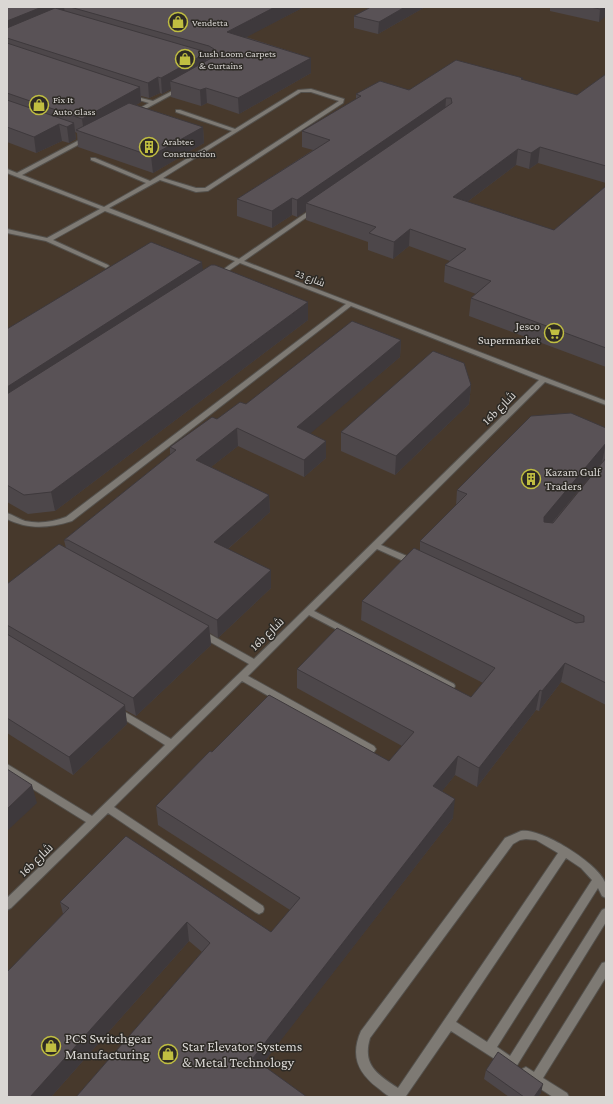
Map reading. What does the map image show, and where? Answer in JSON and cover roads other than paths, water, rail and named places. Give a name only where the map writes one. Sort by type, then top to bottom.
[{"type":"lane","points":[[133,114],[189,84]]},
{"type":"lane","points":[[48,240],[160,178],[303,90],[314,90],[342,100],[341,103],[206,190],[196,190],[160,178]]},
{"type":"lane","points":[[124,93],[153,103]]},
{"type":"lane","points":[[178,111],[237,131]]},
{"type":"lane","points":[[17,175],[92,135]]},
{"type":"lane","points":[[78,136],[85,139]]},
{"type":"lane","points":[[93,159],[151,183]]},
{"type":"lane","name":"شارع 23","points":[[7,171],[606,403]]},
{"type":"lane","points":[[213,278],[319,206]]},
{"type":"lane","points":[[7,231],[48,240],[106,266]]},
{"type":"lane","points":[[7,239],[17,234]]},
{"type":"lane","points":[[7,516],[25,524],[36,526],[57,523],[69,519],[350,304]]},
{"type":"lane","name":"16b شارع","points":[[7,905],[107,806],[377,546],[544,380]]},
{"type":"lane","points":[[377,546],[417,565]]},
{"type":"lane","points":[[308,611],[451,686]]},
{"type":"lane","points":[[192,628],[255,663]]},
{"type":"lane","points":[[242,677],[371,749]]},
{"type":"lane","points":[[107,705],[171,744]]},
{"type":"lane","points":[[7,768],[93,821]]},
{"type":"lane","points":[[107,806],[259,909]]},
{"type":"lane","points":[[565,852],[400,1096],[371,1075],[365,1068],[361,1051],[365,1035],[509,841],[528,834],[543,839],[565,852],[578,860],[598,879],[606,893]]},
{"type":"lane","points":[[489,1049],[598,879]]},
{"type":"lane","points":[[512,1063],[606,913]]},
{"type":"lane","points":[[536,1079],[606,967]]},
{"type":"lane","points":[[450,1024],[563,1097]]},
{"type":"place","name":"Vendetta","points":[[178,22]]},
{"type":"place","name":"Lush Loom Carpets & Curtains","points":[[185,59]]},
{"type":"place","name":"Fix It Auto Glass","points":[[39,105]]},
{"type":"place","name":"Arabtec Construction","points":[[149,147]]},
{"type":"place","name":"Jesco Supermarket","points":[[554,333]]},
{"type":"place","name":"Kazam Gulf Traders","points":[[531,479]]},
{"type":"place","name":"PCS Switchgear Manufacturing","points":[[51,1046]]},
{"type":"place","name":"Star Elevator Systems & Metal Technology","points":[[168,1054]]}]
